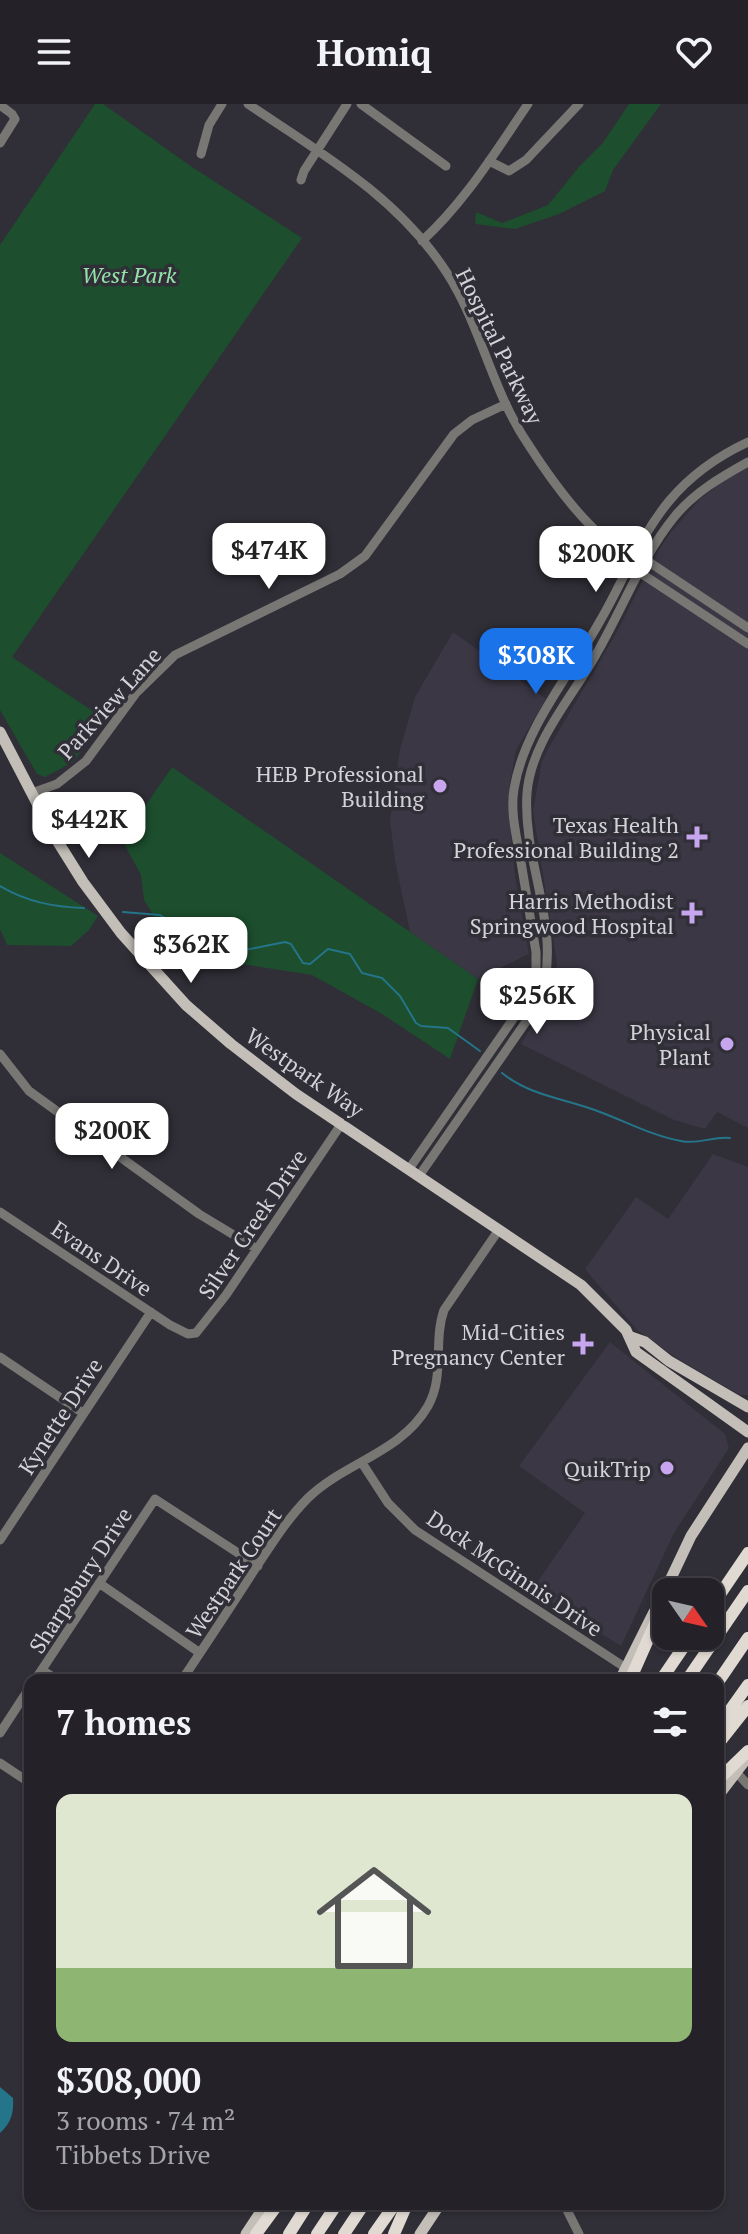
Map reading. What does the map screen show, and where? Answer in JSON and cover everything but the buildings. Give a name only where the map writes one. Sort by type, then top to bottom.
[{"type":"highway","points":[[724,1588],[748,1553]]},
{"type":"highway","points":[[691,1674],[748,1591]]},
{"type":"highway","points":[[628,1674],[652,1630]]},
{"type":"highway","points":[[723,1674],[748,1638]]},
{"type":"highway","points":[[665,1674],[681,1650]]},
{"type":"highway","points":[[724,1719],[748,1685]]},
{"type":"highway","points":[[724,1736],[748,1706]]},
{"type":"highway","points":[[724,1774],[748,1751]]},
{"type":"highway","points":[[256,2234],[274,2210]]},
{"type":"highway","points":[[289,2234],[304,2210]]},
{"type":"highway","points":[[317,2234],[333,2210]]},
{"type":"highway","points":[[344,2234],[360,2210]]},
{"type":"highway","points":[[374,2234],[391,2210]]},
{"type":"highway","points":[[394,2234],[404,2210]]},
{"type":"main road","name":"Westpark Way","points":[[0,732],[53,834],[91,895],[186,1005],[296,1094],[581,1285],[606,1306],[631,1337],[636,1352],[748,1432]]},
{"type":"main road","name":"Westpark Way","points":[[631,1337],[645,1342],[705,1384],[748,1407]]},
{"type":"main road","points":[[671,1578],[691,1536],[748,1448]]},
{"type":"main road","points":[[734,1467],[748,1465]]},
{"type":"main road","points":[[724,1788],[748,1757]]},
{"type":"main road","points":[[246,2234],[262,2210]]},
{"type":"main road","points":[[420,2234],[436,2210]]},
{"type":"street","points":[[201,154],[209,125],[222,104]]},
{"type":"street","name":"Hospital Parkway","points":[[248,104],[363,182],[396,210],[447,273],[526,441],[578,511],[592,527],[631,558],[639,572],[748,644]]},
{"type":"street","points":[[301,180],[347,104]]},
{"type":"street","points":[[361,104],[446,166]]},
{"type":"street","points":[[422,241],[456,206],[528,104]]},
{"type":"street","points":[[489,161],[509,171],[526,160],[579,104]]},
{"type":"street","points":[[0,105],[15,119],[0,143]]},
{"type":"street","name":"Parkview Lane","points":[[32,793],[57,784],[86,761],[136,693],[175,655],[340,574],[365,556],[454,434],[472,420],[506,404]]},
{"type":"street","points":[[419,1176],[523,1016],[531,993],[536,972],[533,935],[515,828],[514,792],[531,738],[603,616],[631,558],[668,502],[707,466],[748,442]]},
{"type":"street","points":[[409,1169],[523,1016],[539,1003],[549,965],[527,806],[530,779],[548,735],[594,659],[646,560],[677,514],[718,478],[748,462]]},
{"type":"street","points":[[707,466],[718,478]]},
{"type":"street","points":[[631,558],[646,560],[748,628]]},
{"type":"street","points":[[571,672],[581,678]]},
{"type":"street","points":[[518,772],[530,779]]},
{"type":"street","points":[[515,828],[529,825]]},
{"type":"street","points":[[533,935],[546,932]]},
{"type":"street","points":[[0,1054],[29,1091],[199,1214],[257,1249]]},
{"type":"street","name":"Silver Creek Drive","points":[[185,1333],[196,1333],[201,1329],[342,1123]]},
{"type":"street","name":"Evans Drive","points":[[0,1212],[185,1333]]},
{"type":"street","name":"Westpark Court","points":[[186,1674],[284,1526],[309,1497],[330,1480],[399,1441],[428,1406],[438,1378],[439,1325],[444,1310],[498,1231]]},
{"type":"street","name":"Kynette Drive","points":[[0,1540],[151,1312]]},
{"type":"street","points":[[0,1357],[83,1413]]},
{"type":"street","name":"Dock McGinnis Drive","points":[[362,1463],[388,1503],[415,1530],[628,1674]]},
{"type":"street","name":"Sharpsbury Drive","points":[[39,1674],[155,1499],[258,1566]]},
{"type":"street","points":[[99,1583],[200,1653]]},
{"type":"street","points":[[42,1670],[48,1674]]},
{"type":"street","points":[[0,1733],[24,1696]]},
{"type":"street","points":[[0,1763],[24,1779]]},
{"type":"street","points":[[736,1772],[748,1785]]},
{"type":"street","points":[[567,2210],[579,2234]]},
{"type":"shaded area","points":[[748,467],[748,1128],[717,1112],[705,1129],[674,1120],[521,1044],[545,1005],[557,964],[533,811],[542,761],[617,632],[656,554],[699,500],[725,479]]},
{"type":"shaded area","points":[[453,632],[546,699],[516,750],[509,789],[515,876],[529,954],[478,979],[410,932],[390,820],[400,749],[415,697]]},
{"type":"shaded area","points":[[713,1154],[748,1167],[748,1395],[740,1395],[678,1359],[637,1330],[585,1269],[636,1197],[668,1219]]},
{"type":"shaded area","points":[[610,1342],[725,1434],[729,1448],[674,1533],[621,1646],[532,1590],[585,1513],[519,1466]]},
{"type":"green space","name":"West Park","points":[[95,104],[103,104],[192,167],[302,238],[12,657],[106,720],[73,762],[45,777],[37,774],[0,710],[0,245]]},
{"type":"green space","points":[[629,104],[661,104],[613,170],[605,191],[559,214],[515,229],[475,224],[476,212],[502,223],[548,205],[602,144]]},
{"type":"green space","points":[[172,767],[478,979],[450,1059],[382,1014],[312,975],[177,954],[144,900],[141,875],[122,840]]},
{"type":"green space","points":[[0,853],[98,916],[89,930],[71,946],[7,945],[0,929]]},
{"type":"water","points":[[0,2087],[13,2098],[13,2103],[9,2121],[0,2133]]},
{"type":"waterway","points":[[0,886],[41,903],[84,908]]},
{"type":"waterway","points":[[123,912],[160,915],[186,931],[228,941],[245,950],[285,942],[291,944],[303,963],[310,964],[328,949],[350,954],[362,973],[382,978],[400,996],[416,1023],[448,1028],[480,1051]]},
{"type":"waterway","points":[[502,1073],[524,1087],[671,1139],[693,1142],[730,1138]]},
{"type":"place","name":"HEB Professional Building","points":[[440,786]]},
{"type":"place","name":"Texas Health Professional Building 2","points":[[697,837]]},
{"type":"place","name":"Harris Methodist Springwood Hospital","points":[[692,913]]},
{"type":"place","name":"Physical Plant","points":[[727,1044]]},
{"type":"place","name":"Mid-Cities Pregnancy Center","points":[[583,1344]]},
{"type":"place","name":"QuikTrip","points":[[667,1468]]}]
